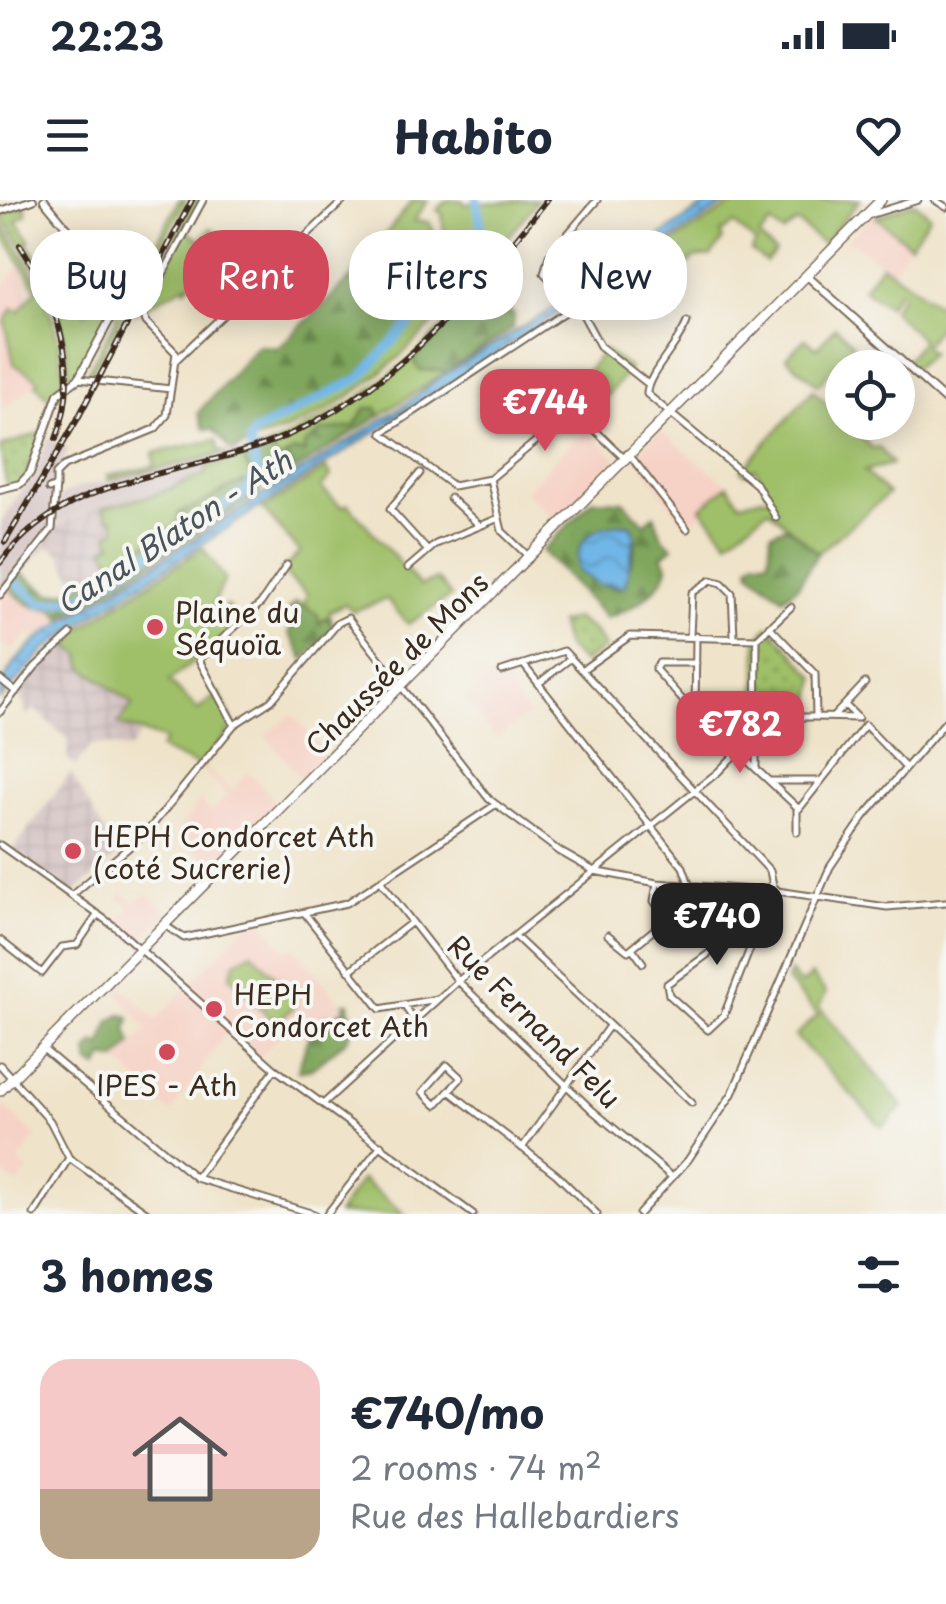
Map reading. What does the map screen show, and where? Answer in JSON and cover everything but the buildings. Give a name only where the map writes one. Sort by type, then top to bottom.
[{"type":"main road","name":"Chaussée de Mons","points":[[0,1094],[881,200]]},
{"type":"street","points":[[0,212],[40,200],[66,230]]},
{"type":"street","points":[[0,594],[52,530],[58,508],[53,488],[56,474],[64,466],[155,429],[166,415],[176,360],[174,350],[145,320],[143,311],[203,200]]},
{"type":"street","points":[[176,360],[344,200]]},
{"type":"street","points":[[574,230],[598,200]]},
{"type":"street","name":"Chaussée de Mons","points":[[866,215],[918,200]]},
{"type":"street","points":[[935,200],[946,207]]},
{"type":"street","points":[[806,275],[946,401]]},
{"type":"street","points":[[0,489],[28,477],[58,394],[78,379],[111,320]]},
{"type":"street","points":[[546,320],[382,434],[454,486],[490,479],[574,410]]},
{"type":"street","points":[[582,320],[600,346],[648,384]]},
{"type":"street","points":[[687,322],[678,344],[648,384],[647,394],[758,485],[776,518]]},
{"type":"street","points":[[78,379],[171,389]]},
{"type":"street","points":[[567,403],[628,457],[688,529]]},
{"type":"street","points":[[541,406],[557,424]]},
{"type":"street","points":[[420,473],[390,509],[428,551]]},
{"type":"street","points":[[490,479],[502,531],[528,557]]},
{"type":"street","points":[[450,498],[480,526]]},
{"type":"street","points":[[408,568],[428,551],[499,518]]},
{"type":"street","points":[[234,725],[199,660],[261,603],[287,565]]},
{"type":"street","points":[[695,728],[692,592],[711,580],[722,583],[732,593],[734,637]]},
{"type":"street","points":[[756,768],[757,638],[791,607]]},
{"type":"street","points":[[72,895],[161,818],[234,725],[271,701],[345,618],[354,621],[495,805],[594,872],[657,884],[772,891],[897,908],[946,902]]},
{"type":"street","points":[[769,626],[815,674],[816,718]]},
{"type":"street","points":[[0,712],[13,689],[71,634]]},
{"type":"street","points":[[582,670],[625,637],[757,638]]},
{"type":"street","points":[[502,671],[564,651],[770,871],[772,891],[724,1014],[710,1030],[678,1004],[666,988],[670,980],[737,933],[750,927],[757,929]]},
{"type":"street","points":[[539,683],[571,658]]},
{"type":"street","points":[[696,663],[659,663],[655,668],[696,714]]},
{"type":"street","points":[[523,664],[652,826],[687,873],[689,885]]},
{"type":"street","points":[[1,679],[13,689]]},
{"type":"street","points":[[832,718],[866,683]]},
{"type":"street","points":[[845,705],[905,767]]},
{"type":"street","points":[[756,717],[858,718]]},
{"type":"street","points":[[639,1214],[672,1177],[732,1094],[814,896],[856,829],[946,721]]},
{"type":"street","points":[[797,832],[797,809],[865,725]]},
{"type":"street","points":[[324,1103],[458,981],[652,826],[756,734]]},
{"type":"street","points":[[739,752],[797,809]]},
{"type":"street","points":[[768,781],[821,782]]},
{"type":"street","points":[[165,926],[184,938],[347,903],[495,805]]},
{"type":"street","points":[[0,845],[98,914],[276,1069],[473,1214]]},
{"type":"street","name":"Rue Fernand Felu","points":[[382,883],[458,981],[567,1085],[672,1177]]},
{"type":"street","points":[[608,934],[625,950],[662,922],[654,900],[657,884]]},
{"type":"street","points":[[0,940],[42,972],[62,947],[77,944],[98,914]]},
{"type":"street","points":[[305,914],[380,1009],[440,998]]},
{"type":"street","points":[[349,972],[412,922]]},
{"type":"street","points":[[515,936],[692,1103]]},
{"type":"street","points":[[632,948],[644,963]]},
{"type":"street","points":[[404,1006],[415,1022]]},
{"type":"street","points":[[522,1148],[609,1026]]},
{"type":"street","points":[[44,1049],[196,1178],[290,1211],[314,1214]]},
{"type":"street","points":[[0,1065],[50,1121],[70,1158],[149,1214]]},
{"type":"street","points":[[447,1066],[461,1078],[449,1091],[436,1105],[423,1092],[447,1066]]},
{"type":"street","points":[[196,1178],[276,1069]]},
{"type":"street","points":[[449,1091],[597,1214]]},
{"type":"street","points":[[327,1214],[380,1145]]},
{"type":"street","points":[[34,1214],[70,1158]]},
{"type":"shaded area","points":[[876,217],[910,245],[891,272],[848,239]]},
{"type":"shaded area","points":[[22,260],[40,381],[2,409],[0,292]]},
{"type":"shaded area","points":[[660,430],[728,485],[702,509],[706,513],[685,525],[636,455]]},
{"type":"shaded area","points":[[588,431],[617,460],[556,521],[524,492],[582,432]]},
{"type":"shaded area","points":[[48,437],[68,449],[56,474],[51,527],[0,595],[0,524],[37,467]]},
{"type":"shaded area","points":[[238,449],[241,457],[206,468],[206,474],[154,495],[101,505],[56,524],[60,496],[77,488]]},
{"type":"shaded area","points":[[102,505],[108,517],[114,519],[112,544],[104,548],[114,564],[78,586],[60,553],[48,545],[21,573],[57,525]]},
{"type":"shaded area","points":[[7,585],[28,604],[38,610],[54,609],[62,619],[35,638],[28,634],[12,650],[3,643],[0,646],[0,595]]},
{"type":"shaded area","points":[[63,640],[81,655],[83,667],[134,704],[119,724],[142,733],[130,749],[92,744],[76,766],[67,759],[69,740],[33,708],[27,716],[22,699],[15,694]]},
{"type":"shaded area","points":[[501,669],[514,669],[506,687],[528,715],[497,739],[466,700]]},
{"type":"shaded area","points":[[292,714],[327,755],[302,780],[265,736]]},
{"type":"shaded area","points":[[202,765],[231,791],[248,772],[278,804],[214,866],[176,835],[200,799],[211,812],[228,796],[200,768]]},
{"type":"shaded area","points":[[71,773],[114,850],[120,853],[72,895],[11,852]]},
{"type":"shaded area","points":[[123,892],[133,902],[148,894],[169,913],[139,944],[114,926],[130,908],[118,897]]},
{"type":"shaded area","points":[[263,921],[286,951],[293,946],[345,1008],[331,1020],[327,1016],[302,1038],[291,1024],[260,1057],[228,1030],[171,1113],[117,1060],[147,1030],[113,987],[118,983],[156,1019],[248,924]]},
{"type":"shaded area","points":[[1,1103],[36,1137],[19,1161],[28,1170],[17,1185],[0,1172]]},
{"type":"green space","points":[[179,200],[186,200],[163,242],[163,231]]},
{"type":"green space","points":[[195,200],[203,200],[188,230],[183,230],[183,286],[163,297],[163,260]]},
{"type":"green space","points":[[413,200],[428,200],[414,221],[429,222],[433,230],[389,230]]},
{"type":"green space","points":[[447,200],[463,200],[464,204],[538,200],[513,230],[443,230],[442,214],[437,210]]},
{"type":"green space","points":[[740,200],[860,200],[823,244],[797,222],[783,233],[771,223],[759,237],[775,252],[766,262],[751,251],[756,243],[734,224],[721,233],[722,241],[711,256],[693,258],[690,264],[687,233]]},
{"type":"green space","points":[[915,202],[930,216],[910,245],[876,217]]},
{"type":"green space","points":[[26,206],[26,215],[17,221],[30,240],[30,257],[27,252],[0,215]]},
{"type":"green space","points":[[0,222],[30,268],[30,278],[0,230]]},
{"type":"green space","points":[[881,264],[946,310],[946,317],[924,346],[931,353],[915,367],[914,350],[922,340],[892,310],[903,293],[899,290],[888,306],[863,289]]},
{"type":"green space","points":[[348,281],[349,320],[411,320],[360,378],[255,432],[247,445],[232,451],[213,429],[204,429],[198,413],[258,345],[278,348],[307,320],[329,320],[329,299]]},
{"type":"green space","points":[[30,298],[30,320],[53,320],[64,383],[52,402],[36,384],[39,380],[14,364],[5,322],[13,308],[19,312]]},
{"type":"green space","points":[[59,320],[107,320],[76,377],[69,380]]},
{"type":"green space","points":[[116,320],[121,320],[91,375],[88,370]]},
{"type":"green space","points":[[436,320],[375,377],[336,405],[294,427],[250,441],[255,432],[360,378],[413,322]]},
{"type":"green space","points":[[450,320],[514,320],[513,328],[448,371],[420,370],[414,362],[416,355]]},
{"type":"green space","points":[[835,327],[853,344],[848,350],[825,350],[825,377],[818,385],[786,358],[805,339],[817,348]]},
{"type":"green space","points":[[604,350],[630,369],[607,396],[582,377]]},
{"type":"green space","points":[[416,355],[420,370],[448,371],[379,416],[377,408],[366,408],[354,427],[321,431],[305,453],[295,451],[278,461],[271,446],[351,404]]},
{"type":"green space","points":[[813,390],[825,402],[825,440],[864,440],[872,448],[879,447],[892,464],[864,471],[888,494],[818,553],[768,509],[728,541],[701,508],[728,485],[740,503],[762,497],[772,499],[755,468],[745,474],[741,471]]},
{"type":"green space","points":[[366,408],[377,408],[379,416],[269,487],[263,478],[259,493],[62,619],[54,609],[28,603],[7,585],[21,573],[51,594],[72,591],[176,525],[179,513],[249,481],[250,471],[241,457],[271,446],[278,460],[295,451],[304,453],[304,445],[322,431],[354,427]]},
{"type":"green space","points":[[42,432],[24,481],[7,488],[0,447]]},
{"type":"green space","points":[[216,440],[219,451],[227,453],[109,480],[107,476],[155,466],[153,453]]},
{"type":"green space","points":[[241,457],[250,471],[249,481],[180,513],[176,525],[114,564],[104,548],[112,544],[108,535],[116,530],[114,519],[108,518],[103,507],[154,495],[206,474],[206,468]]},
{"type":"green space","points":[[326,468],[331,476],[321,488],[342,507],[348,504],[420,586],[437,579],[451,596],[408,624],[387,599],[353,611],[345,604],[329,612],[332,621],[327,617],[318,625],[318,615],[304,605],[307,594],[281,571],[300,552],[263,509]]},
{"type":"green space","points":[[593,500],[623,501],[645,524],[654,515],[662,537],[673,547],[662,556],[668,566],[652,592],[606,618],[542,551]],"holes":[[[616,524],[629,524],[635,546],[623,582],[619,589],[600,585]]]},
{"type":"green space","points":[[787,526],[818,553],[798,586],[783,598],[751,572],[750,565],[756,560],[769,560],[771,533]]},
{"type":"green space","name":"Plaine du Séquoïa","points":[[203,548],[225,579],[212,608],[217,613],[226,605],[242,623],[169,681],[198,710],[219,693],[234,725],[201,767],[160,749],[165,740],[118,724],[133,704],[83,667],[81,655],[68,645],[68,637]]},
{"type":"green space","points":[[297,602],[318,615],[319,624],[327,617],[334,628],[304,659],[289,633],[293,622],[289,609]]},
{"type":"green space","points":[[575,618],[593,630],[605,647],[584,663],[566,647],[559,623]]},
{"type":"green space","points":[[769,626],[816,678],[811,704],[816,717],[768,713],[756,717],[757,639]]},
{"type":"green space","points":[[252,952],[296,998],[293,1008],[279,1020],[272,1020],[230,976],[235,962]]},
{"type":"green space","points":[[790,972],[801,985],[812,975],[826,993],[819,1007],[903,1107],[882,1127],[795,1036],[818,1015],[787,981]]},
{"type":"green space","points":[[344,1003],[349,1003],[351,1016],[348,1038],[316,1065],[298,1071],[310,1031],[327,1015],[331,1019],[345,1009]]},
{"type":"green space","points":[[121,1015],[130,1017],[127,1030],[132,1044],[116,1060],[104,1057],[98,1068],[89,1063],[88,1051],[95,1042],[101,1047],[110,1021]]},
{"type":"green space","points":[[361,1179],[405,1214],[338,1214]]},
{"type":"water","points":[[713,200],[732,200],[686,230],[669,230]]},
{"type":"water","points":[[543,315],[543,320],[547,320],[78,625],[44,651],[0,700],[9,671],[46,633],[405,405],[441,377]]},
{"type":"water","points":[[629,524],[635,535],[625,586],[600,585],[578,571],[579,549],[590,535],[607,527]]},
{"type":"waterway","name":"Canal Blaton - Ath","points":[[17,583],[41,604],[78,599],[246,492],[257,472],[250,441],[255,432],[360,378],[478,250],[483,239],[477,200]]},
{"type":"railway","points":[[5,542],[77,420],[192,200]]},
{"type":"railway","points":[[0,563],[29,531],[63,508],[99,491],[260,446],[337,409],[373,385],[436,330],[547,200]]},
{"type":"railway","points":[[20,245],[45,290],[62,338],[67,388],[56,439]]},
{"type":"place","name":"Plaine du Séquoïa","points":[[155,627]]},
{"type":"place","name":"HEPH Condorcet Ath (coté Sucrerie)","points":[[73,851]]},
{"type":"place","name":"HEPH Condorcet Ath","points":[[214,1009]]},
{"type":"place","name":"IPES - Ath","points":[[167,1052]]}]
